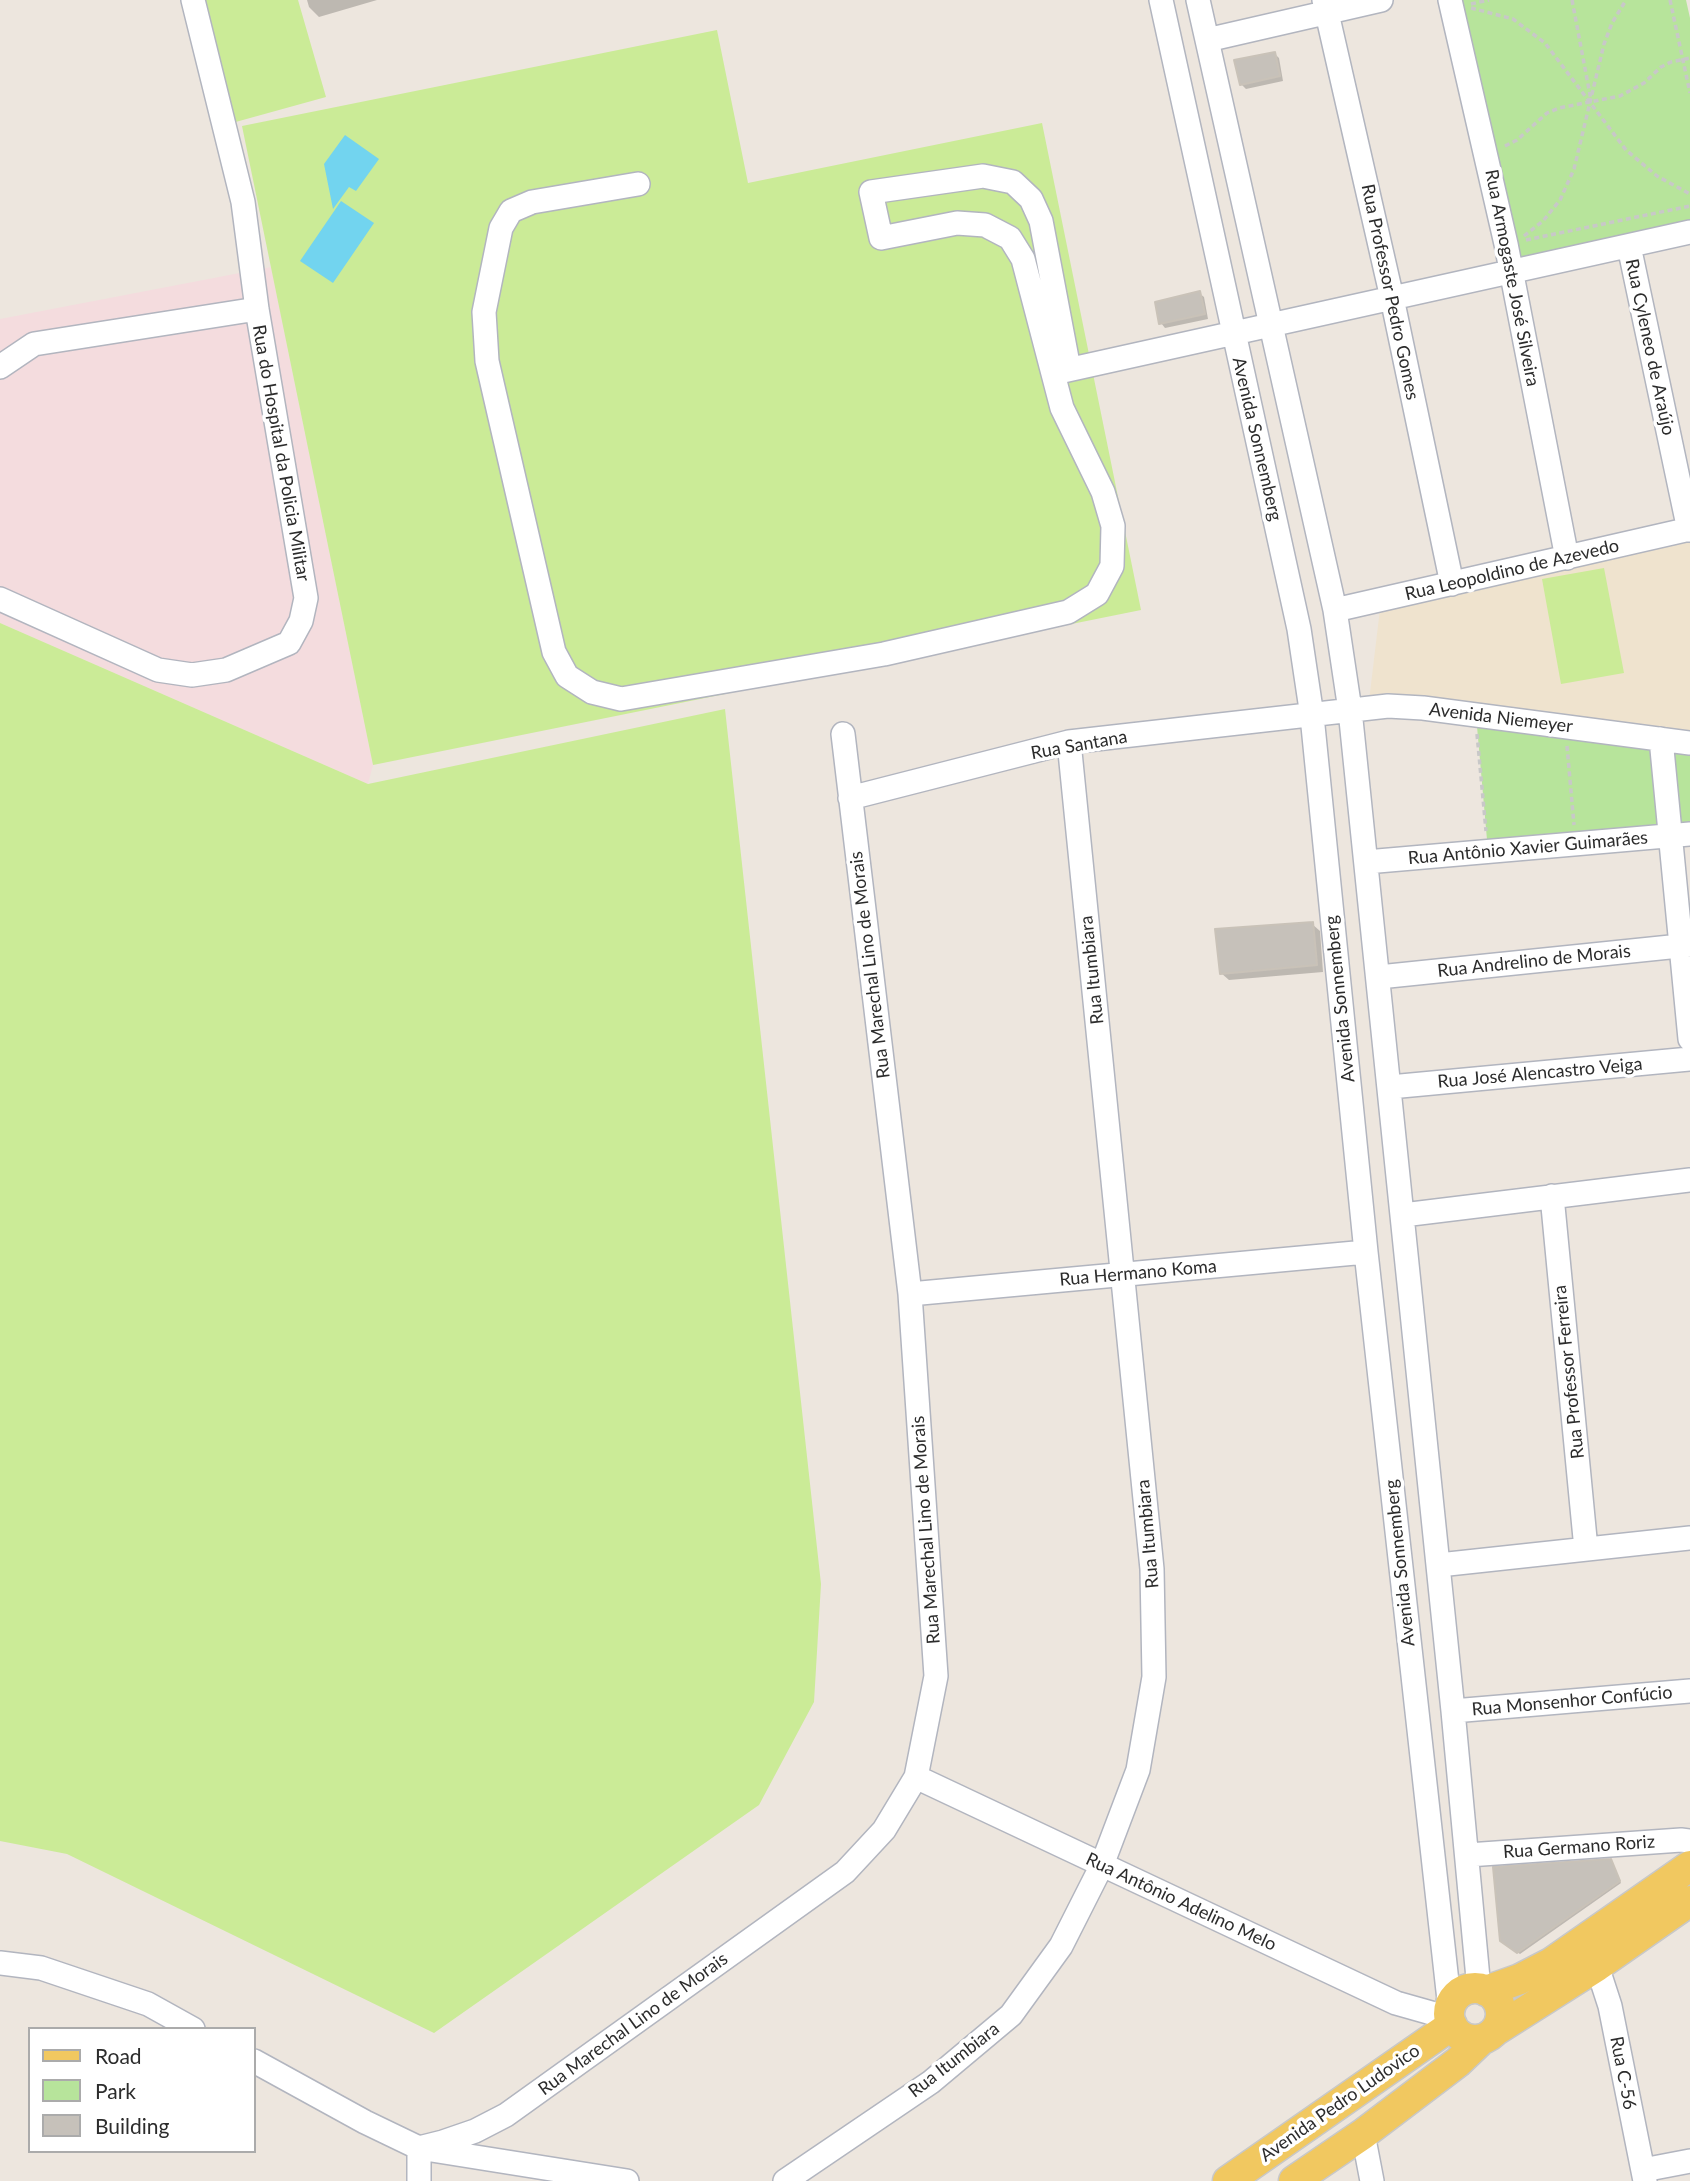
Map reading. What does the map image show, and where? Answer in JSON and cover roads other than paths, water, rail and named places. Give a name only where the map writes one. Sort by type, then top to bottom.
[{"type":"main road","points":[[1483,1990],[1497,2001],[1501,2016],[1489,2035],[1465,2038],[1450,2017],[1452,2002],[1464,1991],[1483,1990],[1520,1979],[1551,1962],[1690,1866]]},
{"type":"main road","name":"Avenida Pedro Ludovico","points":[[1294,2181],[1363,2134],[1489,2035],[1597,1966],[1690,1900]]},
{"type":"main road","name":"Avenida Pedro Ludovico","points":[[1228,2181],[1450,2017]]},
{"type":"street","name":"Rua do Hospital da Policia Militar","points":[[1,600],[158,670],[192,676],[226,670],[289,643],[301,621],[306,598],[257,309],[243,202],[193,0]]},
{"type":"street","name":"Avenida Sonnemberg","points":[[1161,0],[1300,629],[1312,716],[1366,1252],[1450,2017]]},
{"type":"street","points":[[1198,0],[1335,610],[1350,710],[1483,1990]]},
{"type":"street","points":[[1207,40],[1326,6],[1381,0]]},
{"type":"street","name":"Rua Armogaste José Silveira","points":[[1458,3],[1567,558]]},
{"type":"street","name":"Rua Professor Pedro Gomes","points":[[1326,6],[1392,298],[1452,584]]},
{"type":"street","points":[[638,184],[532,202],[511,211],[501,228],[484,312],[487,361],[554,652],[567,676],[592,692],[621,699],[884,654],[1068,612],[1097,594],[1112,566],[1114,526],[1103,492],[1062,408],[1070,369],[1041,221],[1031,199],[1013,182],[984,176],[871,192],[881,238],[957,223],[985,225],[1010,238],[1023,258],[1070,369]]},
{"type":"street","points":[[1070,369],[1690,232]]},
{"type":"street","name":"Rua Cyleneo de Araújo","points":[[1629,246],[1689,530]]},
{"type":"street","points":[[0,367],[34,344],[257,309]]},
{"type":"street","name":"Rua Leopoldino de Azevedo","points":[[1335,610],[1689,530]]},
{"type":"street","name":"Avenida Niemeyer","points":[[1312,716],[1388,706],[1423,708],[1690,743]]},
{"type":"street","name":"Rua Santana","points":[[850,798],[1069,742],[1312,716]]},
{"type":"street","name":"Rua Marechal Lino de Morais","points":[[419,2148],[460,2136],[506,2115],[845,1872],[884,1830],[916,1777],[936,1676],[910,1294],[843,734]]},
{"type":"street","points":[[1661,739],[1680,835],[1690,1039]]},
{"type":"street","name":"Rua Itumbiara","points":[[785,2181],[930,2082],[1011,2015],[1061,1946],[1102,1865],[1138,1770],[1154,1677],[1152,1569],[1069,742]]},
{"type":"street","name":"Rua Antônio Xavier Guimarães","points":[[1366,862],[1680,835]]},
{"type":"street","name":"Rua Andrelino de Morais","points":[[1379,977],[1685,945]]},
{"type":"street","name":"Rua José Alencastro Veiga","points":[[1390,1087],[1690,1059]]},
{"type":"street","points":[[1403,1215],[1690,1180]]},
{"type":"street","name":"Rua Professor Ferreira","points":[[1552,1196],[1586,1549]]},
{"type":"street","name":"Rua Hermano Koma","points":[[910,1294],[1366,1252]]},
{"type":"street","points":[[1439,1565],[1690,1538]]},
{"type":"street","name":"Rua Monsenhor Confúcio","points":[[1454,1711],[1690,1691]]},
{"type":"street","name":"Rua Antônio Adelino Melo","points":[[916,1777],[1396,2003],[1450,2017]]},
{"type":"street","name":"Rua Germano Roriz","points":[[1468,1855],[1690,1841]]},
{"type":"street","points":[[0,1963],[41,1968],[77,1980],[148,2004],[189,2027]]},
{"type":"street","name":"Rua C-56","points":[[1597,1966],[1610,2006],[1644,2175]]},
{"type":"street","points":[[256,2062],[365,2122],[419,2148],[628,2181]]},
{"type":"street","points":[[488,2159],[488,2132],[494,2121]]},
{"type":"street","points":[[1363,2134],[1372,2181]]},
{"type":"street","points":[[419,2148],[419,2181]]},
{"type":"street","points":[[1644,2175],[1690,2161]]},
{"type":"water","points":[[345,135],[379,159],[356,191],[349,187],[333,209],[324,164]]},
{"type":"water","points":[[341,201],[374,223],[333,283],[300,261]]}]
